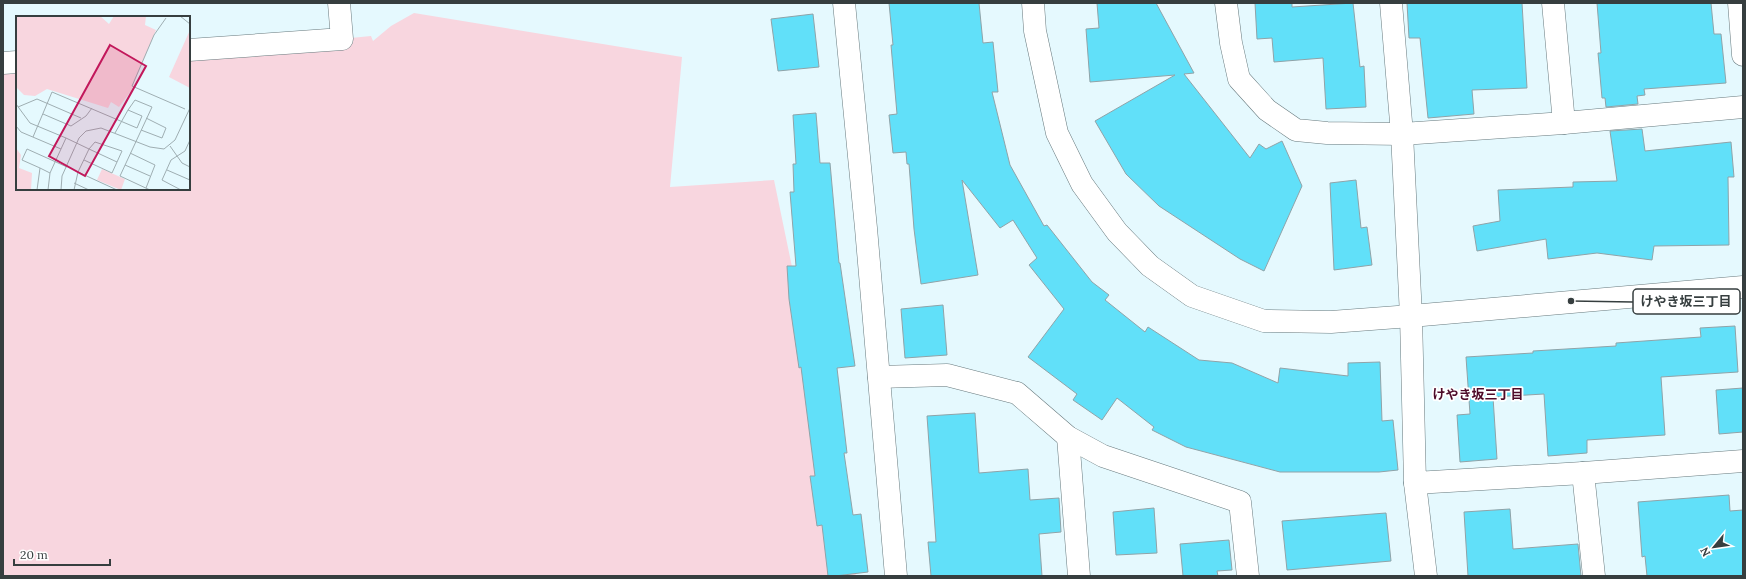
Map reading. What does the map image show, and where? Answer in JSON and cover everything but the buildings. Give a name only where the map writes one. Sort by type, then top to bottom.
[{"type":"street","points":[[190,50],[342,39],[339,3]]},
{"type":"street","points":[[844,3],[896,576]]},
{"type":"street","points":[[1033,3],[1035,31],[1056,133],[1082,184],[1117,232],[1150,266],[1192,296],[1264,321],[1331,322],[1743,287]]},
{"type":"street","points":[[1226,3],[1230,43],[1239,79],[1267,110],[1296,130],[1327,133],[1402,134],[1564,123],[1743,107]]},
{"type":"street","points":[[1391,3],[1402,134],[1411,316],[1415,483],[1426,576]]},
{"type":"street","points":[[1553,3],[1564,123]]},
{"type":"street","points":[[1739,3],[1743,55]]},
{"type":"street","points":[[3,63],[16,62]]},
{"type":"street","points":[[879,377],[947,375],[1017,393],[1068,437],[1103,456],[1240,502],[1248,576]]},
{"type":"street","points":[[1068,437],[1079,576]]},
{"type":"street","points":[[1415,483],[1584,474],[1743,461]]},
{"type":"street","points":[[1584,474],[1594,576]]},
{"type":"shaded area","points":[[414,13],[682,57],[670,187],[774,180],[856,576],[3,576],[3,72],[16,71],[16,190],[190,190],[190,54],[371,36],[373,41],[391,26]]},
{"type":"place","name":"けやき坂三丁目","points":[[1571,301]]},
{"type":"district","name":"けやき坂三丁目","points":[[1478,394]]}]
